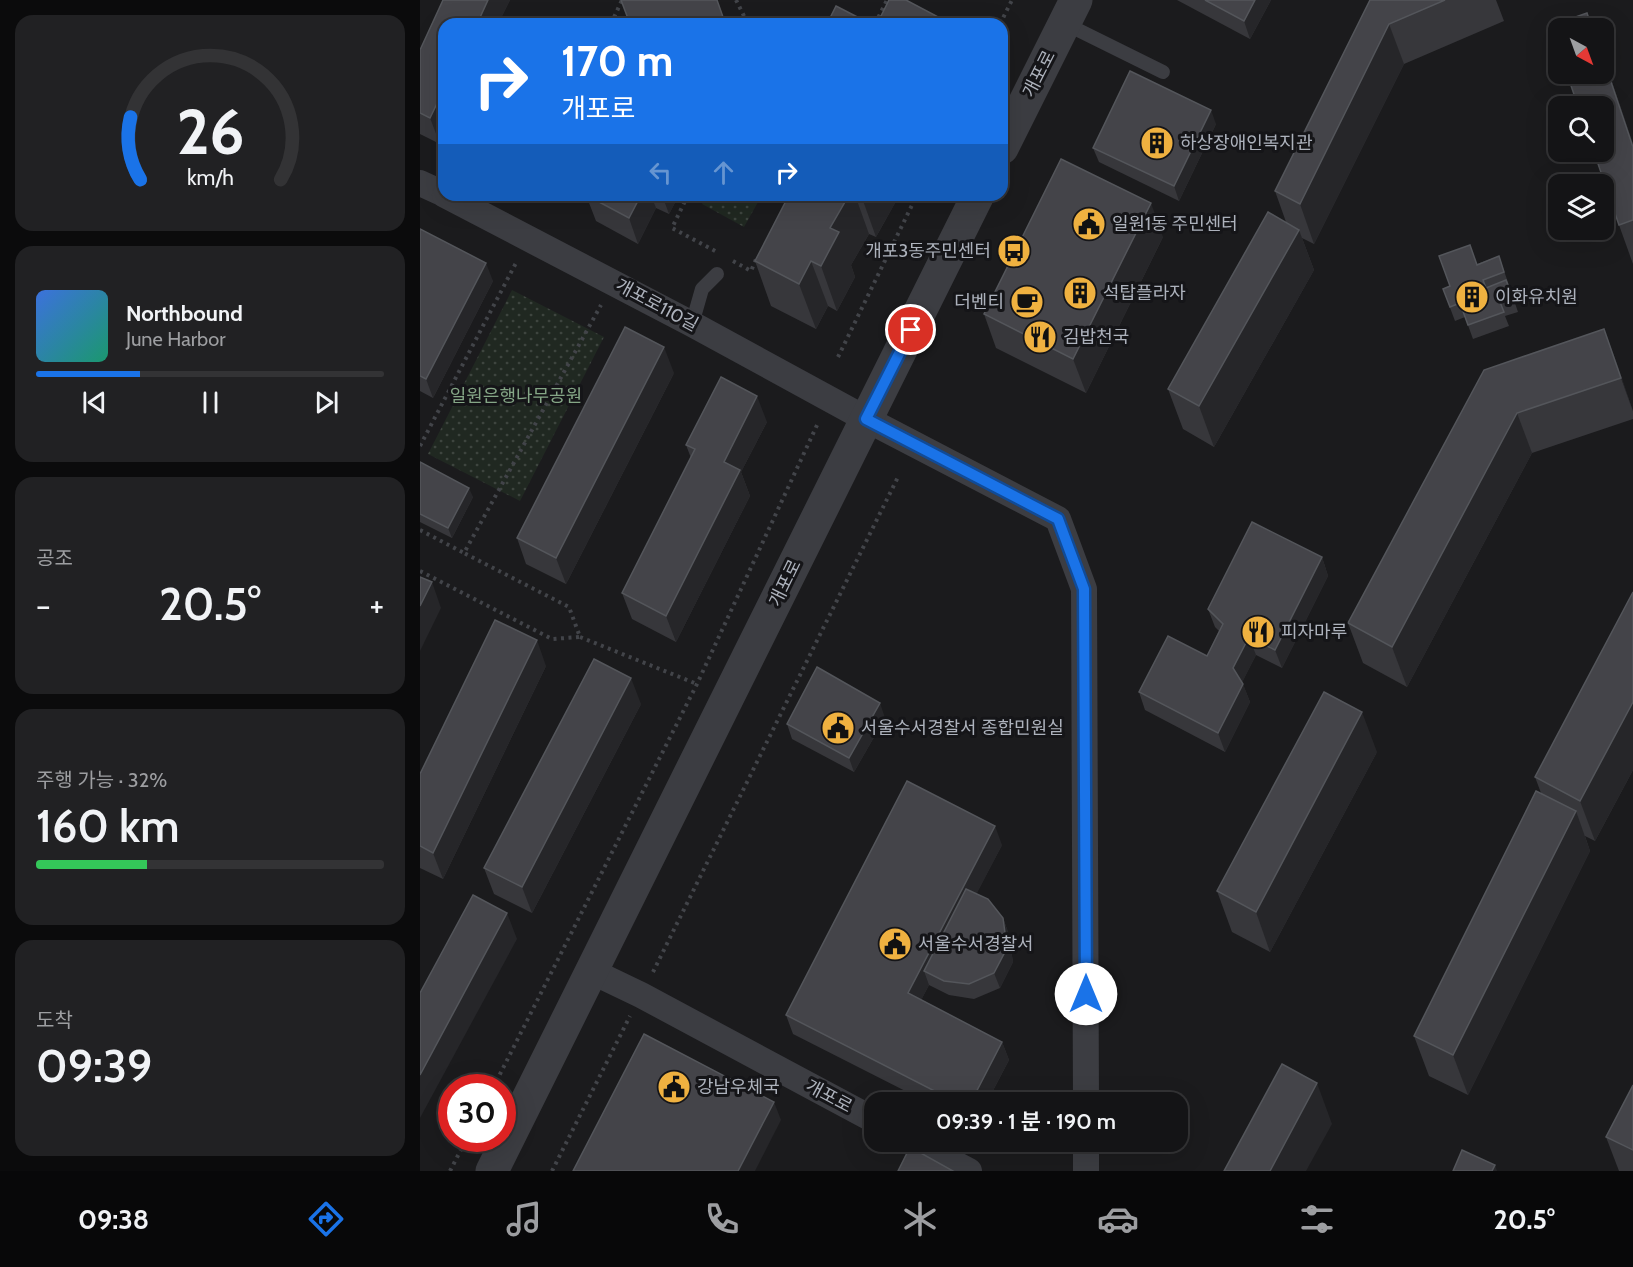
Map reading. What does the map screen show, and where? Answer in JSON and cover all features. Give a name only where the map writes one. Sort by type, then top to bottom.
[{"type":"street","name":"개포로","points":[[1008,136],[1070,12]]},
{"type":"street","name":"개포로110길","points":[[420,183],[438,190]]},
{"type":"street","name":"개포로110길","points":[[462,201],[866,419],[1058,519],[1084,589],[1086,1092]]},
{"type":"street","name":"개포로","points":[[492,1171],[975,201]]},
{"type":"street","name":"개포로","points":[[591,971],[641,995],[864,1115]]},
{"type":"street","points":[[933,1152],[969,1171]]},
{"type":"street","points":[[1086,1152],[1086,1171]]},
{"type":"lane","points":[[1070,12],[1163,72]]},
{"type":"lane","points":[[692,324],[702,290],[717,274]]},
{"type":"path","points":[[614,18],[622,0]]},
{"type":"path","points":[[736,0],[745,18]]},
{"type":"path","points":[[1003,18],[1012,0]]},
{"type":"path","points":[[878,18],[886,2],[894,9]]},
{"type":"path","points":[[685,201],[672,228],[721,255]]},
{"type":"path","points":[[838,357],[914,201]]},
{"type":"path","points":[[731,260],[751,270],[760,252]]},
{"type":"path","points":[[420,446],[519,259]]},
{"type":"path","points":[[464,553],[603,302]]},
{"type":"path","points":[[500,1074],[697,684],[818,423]]},
{"type":"path","points":[[552,1171],[899,475]]},
{"type":"path","points":[[420,530],[569,608],[580,637]]},
{"type":"path","points":[[420,570],[552,639],[580,637],[697,684]]},
{"type":"path","points":[[450,1171],[460,1152]]},
{"type":"green space","points":[[704,201],[759,201],[744,227],[702,204]]},
{"type":"green space","name":"일원은행나무공원","points":[[512,290],[604,337],[520,501],[428,454]]},
{"type":"building","points":[[443,0],[488,0],[480,18],[438,18],[438,101],[430,118],[420,113],[420,50]]},
{"type":"building","points":[[621,0],[717,0],[723,17],[721,18],[628,18]]},
{"type":"building","points":[[889,0],[906,0],[940,18],[880,18]]},
{"type":"building","points":[[1205,0],[1255,0],[1244,21]]},
{"type":"building","points":[[1370,0],[1445,0],[1389,24],[1300,204],[1275,191]]},
{"type":"building","points":[[836,6],[859,18],[830,18]]},
{"type":"building","points":[[1587,13],[1589,18],[1573,18]]},
{"type":"building","name":"하상장애인복지관","points":[[1130,71],[1211,110],[1174,186],[1093,148]]},
{"type":"building","points":[[1570,84],[1612,84],[1633,147],[1633,220],[1619,225],[1614,210],[1614,174],[1602,174],[1597,162],[1614,162],[1614,96],[1575,96]]},
{"type":"building","name":"석탑플라자","points":[[1061,159],[1151,203],[1073,359],[984,314]]},
{"type":"building","points":[[597,201],[638,201],[629,218]]},
{"type":"building","points":[[786,201],[846,201],[830,228],[839,232],[821,266],[811,261],[799,284],[755,261]]},
{"type":"building","points":[[1268,212],[1299,230],[1199,406],[1168,389]]},
{"type":"building","points":[[420,229],[486,263],[426,379],[420,376]]},
{"type":"building","name":"이화유치원","points":[[1470,245],[1477,265],[1499,256],[1504,272],[1483,280],[1486,288],[1506,280],[1513,298],[1500,302],[1504,312],[1468,325],[1460,303],[1450,307],[1443,289],[1450,286],[1439,256]]},
{"type":"building","points":[[625,327],[664,347],[556,558],[517,538]]},
{"type":"building","points":[[1604,329],[1621,378],[1517,413],[1392,647],[1348,623],[1484,370]]},
{"type":"building","points":[[721,377],[757,396],[724,462],[740,470],[666,616],[622,593],[695,449],[686,445]]},
{"type":"building","points":[[420,462],[469,488],[448,528],[420,514]]},
{"type":"building","points":[[1252,522],[1322,557],[1275,650],[1249,637],[1233,668],[1243,684],[1218,733],[1139,692],[1168,636],[1207,656],[1223,624],[1208,609]]},
{"type":"building","points":[[420,577],[432,582],[420,606]]},
{"type":"building","points":[[1633,592],[1633,702],[1580,801],[1535,777]]},
{"type":"building","points":[[495,620],[537,640],[433,853],[420,846],[420,774]]},
{"type":"building","points":[[594,659],[631,678],[522,887],[484,868]]},
{"type":"building","name":"서울수서경찰서 종합민원실","points":[[817,667],[880,703],[849,758],[787,724]]},
{"type":"building","points":[[1324,692],[1362,712],[1256,912],[1217,891]]},
{"type":"building","name":"서울수서경찰서","points":[[907,781],[995,826],[908,993],[1002,1042],[976,1092],[936,1092],[786,1015]]},
{"type":"building","points":[[1536,791],[1576,811],[1453,1055],[1414,1036]]},
{"type":"building","points":[[966,889],[988,899],[1003,918],[1007,948],[994,973],[969,984],[944,981],[924,971]]},
{"type":"building","points":[[473,895],[507,913],[420,1075],[420,993]]},
{"type":"building","name":"강남우체국","points":[[644,1034],[774,1102],[738,1171],[573,1171]]},
{"type":"building","points":[[1282,1064],[1317,1083],[1270,1171],[1224,1171]]},
{"type":"building","points":[[1633,1085],[1633,1150],[1606,1137]]},
{"type":"building","points":[[1462,1150],[1495,1165],[1492,1171],[1453,1171]]},
{"type":"building","points":[[908,1152],[919,1152],[953,1171],[898,1171]]},
{"type":"place","name":"하상장애인복지관","points":[[1157,143]]},
{"type":"place","name":"일원1동 주민센터","points":[[1089,224]]},
{"type":"place","name":"개포3동주민센터","points":[[1014,251]]},
{"type":"place","name":"석탑플라자","points":[[1080,293]]},
{"type":"place","name":"이화유치원","points":[[1472,297]]},
{"type":"place","name":"더벤티","points":[[1027,302]]},
{"type":"place","name":"김밥천국","points":[[1040,337]]},
{"type":"place","name":"피자마루","points":[[1258,632]]},
{"type":"place","name":"서울수서경찰서 종합민원실","points":[[838,728]]},
{"type":"place","name":"서울수서경찰서","points":[[895,944]]},
{"type":"place","name":"강남우체국","points":[[674,1087]]},
{"type":"route","points":[[911,330],[866,419],[1058,519],[1084,589],[1086,994]]}]
